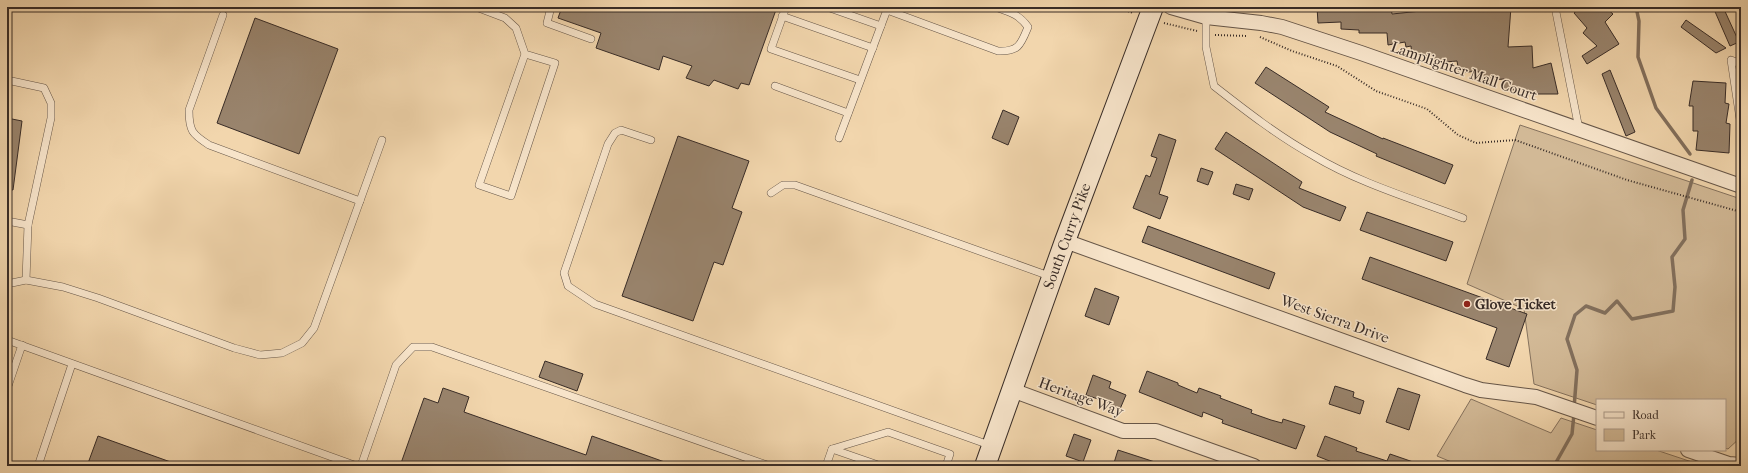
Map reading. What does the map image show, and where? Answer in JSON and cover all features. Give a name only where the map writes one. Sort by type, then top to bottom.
[{"type":"main road","name":"South Curry Pike","points":[[984,466],[1065,241],[1153,7]]},
{"type":"street","name":"Lamplighter Mall Court","points":[[1171,7],[1206,17],[1261,22],[1282,27],[1368,55],[1741,186]]},
{"type":"street","name":"West Sierra Drive","points":[[1065,241],[1470,386],[1498,393],[1536,397],[1595,418]]},
{"type":"street","name":"Heritage Way","points":[[1012,390],[1123,431],[1156,431],[1254,466]]},
{"type":"street","points":[[1691,451],[1729,464],[1741,465]]},
{"type":"lane","points":[[476,7],[505,18],[516,28],[525,54],[479,185],[511,196],[555,63],[525,54]]},
{"type":"lane","points":[[551,7],[547,23],[591,38]]},
{"type":"lane","points":[[786,7],[771,48],[860,80]]},
{"type":"lane","points":[[827,7],[881,26]]},
{"type":"lane","points":[[839,138],[887,9],[998,51],[1009,52],[1021,44],[1028,27],[1022,19],[1014,13],[995,7]]},
{"type":"lane","points":[[1555,7],[1579,129]]},
{"type":"lane","points":[[223,15],[189,110],[189,124],[195,136],[209,145],[360,201]]},
{"type":"lane","points":[[782,16],[873,48]]},
{"type":"lane","points":[[1206,17],[1206,47],[1214,86],[1266,125],[1314,157],[1370,183],[1463,218]]},
{"type":"lane","points":[[1741,64],[1732,60],[1741,126]]},
{"type":"lane","points":[[7,80],[44,88],[51,103],[51,118],[28,225],[26,280]]},
{"type":"lane","points":[[775,86],[848,113]]},
{"type":"lane","points":[[651,140],[621,130],[615,133],[608,144],[564,273],[568,286],[594,304],[992,446]]},
{"type":"lane","points":[[7,284],[26,280],[63,287],[98,298],[234,348],[260,355],[282,353],[302,343],[314,328],[382,140]]},
{"type":"lane","points":[[771,193],[783,185],[795,185],[1052,277]]},
{"type":"lane","points":[[7,221],[28,225]]},
{"type":"lane","points":[[7,340],[357,466]]},
{"type":"lane","points":[[7,389],[9,378],[22,346]]},
{"type":"lane","points":[[361,466],[396,366],[413,347],[432,347],[770,466]]},
{"type":"lane","points":[[38,466],[72,364]]},
{"type":"lane","points":[[832,449],[888,432],[950,454],[946,466]]},
{"type":"lane","points":[[826,466],[832,449]]},
{"type":"lane","points":[[832,449],[881,466]]},
{"type":"path","points":[[1117,7],[1126,10]]},
{"type":"path","points":[[1167,24],[1198,31]]},
{"type":"path","points":[[1213,35],[1251,36]]},
{"type":"path","points":[[1257,36],[1292,51],[1336,66],[1376,91],[1427,109],[1458,135],[1476,143],[1515,140],[1638,183],[1741,212]]},
{"type":"green space","points":[[1520,125],[1741,199],[1741,437],[1728,449],[1726,448],[1726,399],[1596,399],[1596,405],[1534,384],[1524,309],[1467,284]]},
{"type":"green space","points":[[1471,399],[1551,433],[1561,418],[1596,430],[1596,451],[1659,451],[1704,466],[1461,466],[1437,456]]},
{"type":"building","points":[[562,7],[777,7],[749,85],[741,83],[738,89],[714,80],[709,86],[686,78],[692,66],[663,56],[659,70],[596,48],[601,33],[558,18]]},
{"type":"building","points":[[1317,7],[1391,7],[1392,14],[1431,10],[1432,7],[1511,7],[1508,47],[1532,46],[1533,68],[1551,63],[1558,94],[1525,94],[1525,90],[1504,90],[1504,79],[1479,81],[1478,71],[1459,73],[1457,61],[1433,63],[1433,55],[1412,57],[1411,46],[1406,47],[1405,42],[1388,45],[1387,33],[1359,33],[1359,30],[1341,29],[1341,22],[1318,23]]},
{"type":"building","points":[[1581,7],[1605,7],[1613,14],[1605,22],[1619,44],[1587,64],[1582,56],[1597,46],[1583,33],[1587,28],[1574,13]]},
{"type":"building","points":[[1713,7],[1723,7],[1739,42],[1730,46]]},
{"type":"building","points":[[255,18],[338,49],[299,154],[217,123]]},
{"type":"building","points":[[1686,20],[1726,48],[1716,53],[1681,27]]},
{"type":"building","points":[[1266,67],[1329,107],[1325,112],[1383,139],[1453,165],[1445,184],[1376,156],[1377,154],[1330,132],[1255,83]]},
{"type":"building","points":[[1610,70],[1635,132],[1626,136],[1602,74]]},
{"type":"building","points":[[1693,81],[1726,83],[1725,103],[1729,104],[1726,123],[1730,124],[1729,153],[1696,150],[1698,131],[1693,131],[1693,106],[1689,106]]},
{"type":"building","points":[[1003,110],[1019,117],[1008,145],[992,138]]},
{"type":"building","points":[[7,118],[22,121],[13,190],[7,189]]},
{"type":"building","points":[[1226,132],[1302,182],[1299,188],[1346,207],[1340,221],[1303,207],[1215,149]]},
{"type":"building","points":[[1159,134],[1176,140],[1159,194],[1168,197],[1160,219],[1133,208],[1146,175],[1150,177],[1157,158],[1151,156]]},
{"type":"building","points":[[678,136],[749,161],[732,208],[742,212],[723,265],[714,262],[693,321],[622,296]]},
{"type":"building","points":[[1201,168],[1213,172],[1208,185],[1197,181]]},
{"type":"building","points":[[1236,184],[1253,189],[1249,200],[1233,194]]},
{"type":"building","points":[[1367,212],[1453,242],[1446,261],[1360,230]]},
{"type":"building","points":[[1148,226],[1275,273],[1269,289],[1142,242]]},
{"type":"building","points":[[1370,257],[1527,314],[1509,367],[1486,359],[1497,328],[1362,279]]},
{"type":"building","points":[[1095,288],[1119,297],[1109,325],[1085,316]]},
{"type":"building","points":[[545,361],[583,374],[577,391],[539,377]]},
{"type":"building","points":[[1147,371],[1178,383],[1178,385],[1197,393],[1199,388],[1221,396],[1220,398],[1252,410],[1251,413],[1271,420],[1282,423],[1283,419],[1305,426],[1296,449],[1222,423],[1223,420],[1203,412],[1202,417],[1139,392]]},
{"type":"building","points":[[1093,375],[1111,382],[1109,388],[1126,395],[1120,409],[1110,405],[1110,403],[1086,395]]},
{"type":"building","points":[[1335,386],[1354,392],[1353,397],[1364,401],[1360,414],[1329,404]]},
{"type":"building","points":[[443,388],[469,397],[464,412],[586,455],[592,436],[673,466],[400,466],[424,398],[438,403]]},
{"type":"building","points":[[1398,388],[1420,395],[1409,430],[1386,422]]},
{"type":"building","points":[[1074,434],[1091,440],[1083,462],[1066,456]]},
{"type":"building","points":[[98,436],[179,465],[87,466]]},
{"type":"building","points":[[1325,436],[1357,448],[1356,451],[1387,461],[1390,454],[1419,464],[1419,466],[1342,466],[1317,456]]},
{"type":"building","points":[[1118,450],[1161,464],[1160,466],[1113,466]]},
{"type":"waterway","points":[[1636,7],[1639,21],[1638,57],[1656,108],[1690,154]]},
{"type":"waterway","points":[[1574,408],[1577,370],[1567,339],[1575,315],[1586,306],[1605,313],[1617,301],[1632,319],[1673,311],[1675,287],[1672,257],[1685,239],[1683,210],[1692,180]]},
{"type":"waterway","points":[[1554,466],[1572,434],[1574,414]]},
{"type":"place","name":"Glove Ticket","points":[[1467,304]]}]
